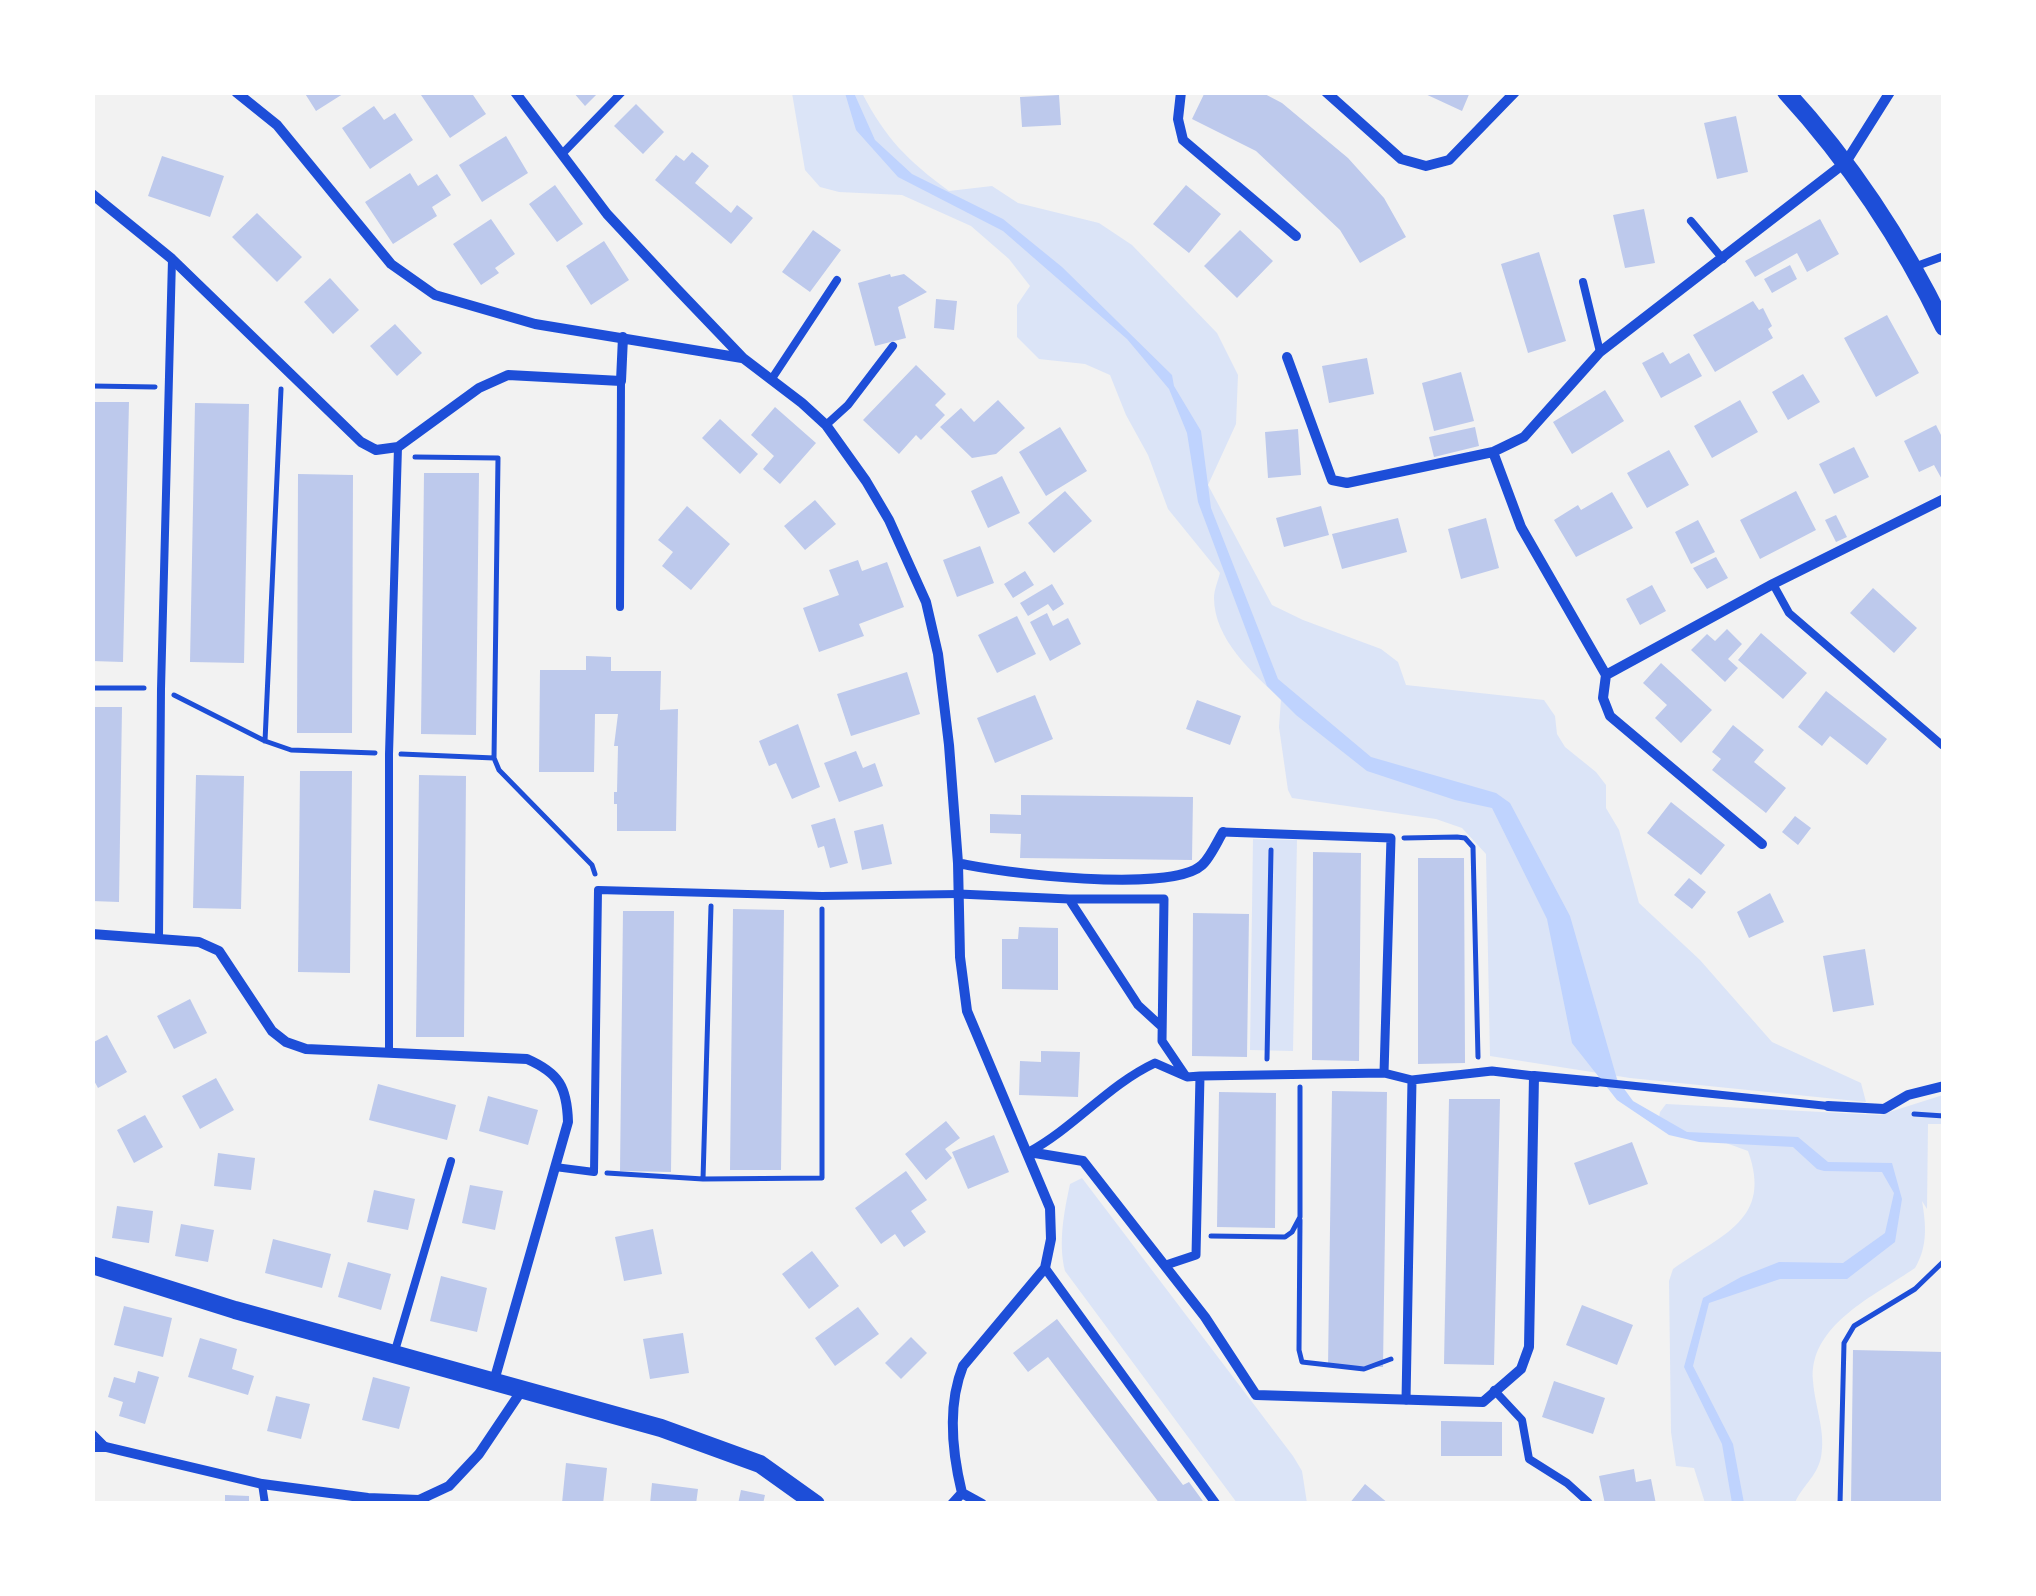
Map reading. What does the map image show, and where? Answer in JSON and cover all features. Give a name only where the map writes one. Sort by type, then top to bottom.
[{"type":"street","points":[[236,92],[277,125],[392,264],[435,295],[536,324],[743,358]]},
{"type":"street","points":[[515,92],[607,214],[743,358],[826,425],[889,520],[926,602],[938,654],[950,744],[960,958],[967,1011],[1050,1208],[1051,1239],[1046,1268],[963,1366],[955,1386],[953,1435],[962,1493]]},
{"type":"street","points":[[1181,92],[1178,119],[1184,140],[1296,236]]},
{"type":"street","points":[[1326,92],[1401,159],[1426,166],[1450,160],[1515,92]]},
{"type":"street","points":[[1786,92],[1846,162],[1914,268],[1944,328]]},
{"type":"street","points":[[1288,358],[1332,480],[1347,484],[1492,452],[1524,437],[1600,352],[1846,162],[1890,92]]},
{"type":"street","points":[[92,194],[172,260],[361,442],[376,450],[399,451],[478,388],[508,374],[621,381],[623,336]]},
{"type":"street","points":[[1492,452],[1520,527],[1606,675],[1603,698],[1610,716],[1762,844]]},
{"type":"street","points":[[1606,675],[1773,584],[1944,500]]},
{"type":"street","points":[[958,863],[994,872],[1164,879],[1202,866],[1223,832],[1390,838],[1384,1073]]},
{"type":"street","points":[[1164,879],[1162,1041],[1187,1077]]},
{"type":"street","points":[[959,894],[1164,900]]},
{"type":"street","points":[[1069,900],[1138,1005],[1162,1027]]},
{"type":"street","points":[[92,934],[199,942],[220,951],[272,1031],[286,1042],[330,1052],[389,1051],[527,1059],[544,1067],[559,1081],[567,1098],[568,1122],[494,1381]]},
{"type":"street","points":[[1029,1152],[1058,1136],[1128,1076],[1155,1064],[1187,1077],[1384,1073],[1412,1080],[1492,1072],[1597,1082]]},
{"type":"street","points":[[1166,1266],[1196,1254],[1200,1076]]},
{"type":"street","points":[[1029,1152],[1082,1162],[1166,1266],[1256,1394],[1483,1402],[1521,1369],[1528,1347],[1534,1076]]},
{"type":"street","points":[[1406,1400],[1412,1080]]},
{"type":"street","points":[[1828,1106],[1884,1109],[1908,1095],[1944,1086]]},
{"type":"street","points":[[92,1264],[235,1310],[661,1428],[760,1464],[816,1504]]},
{"type":"street","points":[[1046,1268],[1216,1504]]},
{"type":"street","points":[[92,1447],[106,1446],[262,1484],[368,1498],[420,1500],[448,1486],[479,1454],[522,1390]]},
{"type":"street","points":[[952,1504],[962,1493]]},
{"type":"street","points":[[962,1493],[982,1504]]},
{"type":"lane","points":[[562,154],[622,92]]},
{"type":"lane","points":[[1691,220],[1723,260]]},
{"type":"lane","points":[[1914,268],[1944,256]]},
{"type":"lane","points":[[159,937],[160,688],[172,260]]},
{"type":"lane","points":[[771,380],[837,280]]},
{"type":"lane","points":[[1583,282],[1600,352]]},
{"type":"lane","points":[[826,425],[848,404],[893,346]]},
{"type":"lane","points":[[620,608],[621,381]]},
{"type":"lane","points":[[389,1051],[389,754],[399,451]]},
{"type":"lane","points":[[1773,584],[1789,613],[1942,745]]},
{"type":"lane","points":[[555,1166],[594,1172],[598,890],[822,896],[959,894]]},
{"type":"lane","points":[[1597,1082],[1828,1106]]},
{"type":"lane","points":[[394,1354],[451,1161]]},
{"type":"lane","points":[[1494,1390],[1522,1420],[1529,1459],[1588,1502]]},
{"type":"lane","points":[[92,1434],[106,1446]]},
{"type":"lane","points":[[262,1484],[265,1504]]},
{"type":"path","points":[[265,741],[282,368]]},
{"type":"path","points":[[92,386],[168,387]]},
{"type":"path","points":[[399,451],[498,458],[494,758],[500,770],[592,864],[598,890]]},
{"type":"path","points":[[92,688],[160,688],[291,750],[494,758]]},
{"type":"path","points":[[1267,1075],[1272,832]]},
{"type":"path","points":[[1390,838],[1457,836],[1473,846],[1478,1076]]},
{"type":"path","points":[[703,1179],[711,893]]},
{"type":"path","points":[[594,1172],[703,1179],[822,1178],[822,896]]},
{"type":"path","points":[[1300,1074],[1302,1362],[1364,1368],[1408,1352]]},
{"type":"path","points":[[1197,1235],[1285,1237],[1300,1217]]},
{"type":"path","points":[[1840,1504],[1844,1343],[1854,1326],[1915,1289],[1944,1261]]},
{"type":"shaded area","points":[[792,93],[862,93],[899,148],[949,191],[992,186],[1018,203],[1099,223],[1132,245],[1217,333],[1238,375],[1236,424],[1208,485],[1272,605],[1381,649],[1398,662],[1406,685],[1544,700],[1555,716],[1557,734],[1565,747],[1606,785],[1606,808],[1619,830],[1639,903],[1700,960],[1772,1042],[1861,1083],[1866,1102],[1630,1078],[1490,1056],[1486,854],[1462,828],[1436,819],[1292,798],[1279,727],[1281,699],[1247,667],[1221,628],[1214,598],[1220,573],[1168,509],[1148,455],[1110,375],[1085,364],[1039,359],[1017,337],[1017,305],[1030,286],[1009,259],[971,226],[902,195],[839,192],[820,187],[805,170]]},
{"type":"shaded area","points":[[1253,839],[1297,840],[1293,1051],[1250,1050]]},
{"type":"shaded area","points":[[1943,1095],[1943,1124],[1928,1124],[1927,1209],[1922,1201],[1925,1235],[1919,1260],[1915,1268],[1864,1301],[1833,1328],[1814,1361],[1813,1381],[1822,1438],[1816,1470],[1795,1503],[1705,1503],[1694,1468],[1676,1466],[1671,1432],[1669,1281],[1673,1269],[1738,1223],[1754,1194],[1754,1174],[1748,1151],[1704,1135],[1664,1129],[1658,1123],[1660,1112],[1666,1104],[1880,1115]]},
{"type":"shaded area","points":[[1082,1178],[1293,1456],[1302,1471],[1307,1503],[1237,1503],[1065,1271],[1062,1239],[1066,1205],[1070,1184]]},
{"type":"water","points":[[845,93],[854,93],[875,140],[912,174],[1003,219],[1062,267],[1172,375],[1174,386],[1201,431],[1211,508],[1278,679],[1371,757],[1496,793],[1510,803],[1570,916],[1617,1079],[1633,1101],[1687,1132],[1798,1137],[1828,1162],[1892,1163],[1902,1199],[1895,1242],[1847,1279],[1780,1279],[1709,1303],[1693,1366],[1733,1444],[1744,1503],[1732,1503],[1722,1444],[1684,1367],[1703,1298],[1779,1262],[1843,1263],[1885,1233],[1894,1193],[1882,1172],[1824,1171],[1793,1147],[1699,1142],[1669,1135],[1617,1100],[1572,1043],[1547,919],[1492,808],[1367,771],[1296,715],[1267,686],[1198,502],[1187,433],[1169,389],[1127,339],[1003,231],[898,177],[856,130]]},
{"type":"building","points":[[304,92],[346,92],[316,111]]},
{"type":"building","points":[[471,92],[486,114],[450,138],[421,95]]},
{"type":"building","points":[[573,92],[599,92],[585,106]]},
{"type":"building","points":[[1205,92],[1261,92],[1282,103],[1348,158],[1384,198],[1406,237],[1360,263],[1340,230],[1256,151],[1192,119]]},
{"type":"building","points":[[1421,92],[1470,92],[1462,111]]},
{"type":"building","points":[[1059,95],[1061,125],[1022,127],[1020,97]]},
{"type":"building","points":[[636,104],[664,132],[643,154],[614,126]]},
{"type":"building","points":[[374,106],[384,120],[395,113],[413,140],[370,169],[342,128]]},
{"type":"building","points":[[1736,116],[1748,172],[1717,179],[1704,123]]},
{"type":"building","points":[[506,136],[528,173],[482,202],[459,165]]},
{"type":"building","points":[[692,152],[709,166],[695,183],[731,213],[737,205],[753,218],[731,244],[655,180],[676,155],[684,161]]},
{"type":"building","points":[[162,156],[224,176],[210,217],[148,196]]},
{"type":"building","points":[[410,173],[418,186],[437,174],[451,195],[432,207],[437,216],[393,244],[365,202]]},
{"type":"building","points":[[555,185],[583,224],[557,242],[529,204]]},
{"type":"building","points":[[1186,185],[1221,214],[1189,253],[1153,224]]},
{"type":"building","points":[[1644,209],[1655,263],[1625,268],[1613,215]]},
{"type":"building","points":[[257,213],[302,257],[277,282],[232,237]]},
{"type":"building","points":[[491,219],[515,254],[495,268],[499,273],[481,285],[453,244]]},
{"type":"building","points":[[1820,219],[1839,254],[1807,272],[1797,253],[1755,277],[1745,261]]},
{"type":"building","points":[[813,230],[841,250],[810,292],[782,272]]},
{"type":"building","points":[[1240,230],[1273,261],[1237,298],[1204,266]]},
{"type":"building","points":[[604,241],[629,280],[591,305],[566,266]]},
{"type":"building","points":[[1539,252],[1566,341],[1528,353],[1501,264]]},
{"type":"building","points":[[1790,265],[1797,279],[1772,293],[1764,279]]},
{"type":"building","points":[[904,274],[927,292],[898,307],[906,338],[875,346],[858,283]]},
{"type":"building","points":[[330,278],[359,310],[333,334],[304,302]]},
{"type":"building","points":[[936,299],[957,301],[954,330],[934,328]]},
{"type":"building","points":[[1753,301],[1759,310],[1763,308],[1773,338],[1715,372],[1693,335]]},
{"type":"building","points":[[1887,315],[1919,373],[1876,397],[1844,338]]},
{"type":"building","points":[[395,324],[422,353],[397,376],[370,346]]},
{"type":"building","points":[[1663,352],[1670,364],[1689,353],[1702,376],[1661,398],[1642,363]]},
{"type":"building","points":[[1367,358],[1374,394],[1329,403],[1322,366]]},
{"type":"building","points":[[916,365],[946,394],[935,405],[945,415],[921,440],[916,435],[899,454],[863,420]]},
{"type":"building","points":[[1461,372],[1474,421],[1434,431],[1422,383]]},
{"type":"building","points":[[1803,374],[1820,402],[1788,420],[1772,392]]},
{"type":"building","points":[[1605,390],[1624,421],[1572,454],[1553,422]]},
{"type":"building","points":[[998,400],[1025,428],[996,454],[972,458],[940,427],[961,408],[974,422]]},
{"type":"building","points":[[1740,400],[1758,432],[1712,458],[1694,426]]},
{"type":"building","points":[[92,402],[129,402],[123,662],[92,661]]},
{"type":"building","points":[[195,403],[249,404],[244,663],[190,662]]},
{"type":"building","points":[[775,407],[816,443],[780,484],[763,469],[774,456],[751,435]]},
{"type":"building","points":[[720,419],[758,454],[740,474],[702,438]]},
{"type":"building","points":[[1936,425],[1944,441],[1944,483],[1934,465],[1919,472],[1904,441]]},
{"type":"building","points":[[1060,427],[1087,471],[1046,496],[1019,452]]},
{"type":"building","points":[[1475,427],[1479,446],[1434,457],[1429,437]]},
{"type":"building","points":[[1298,429],[1301,475],[1268,478],[1265,432]]},
{"type":"building","points":[[1854,447],[1869,477],[1834,494],[1819,464]]},
{"type":"building","points":[[1669,450],[1689,485],[1647,508],[1627,473]]},
{"type":"building","points":[[424,473],[479,473],[476,735],[421,734]]},
{"type":"building","points":[[298,474],[353,475],[352,733],[297,733]]},
{"type":"building","points":[[1002,476],[1020,513],[988,528],[971,491]]},
{"type":"building","points":[[1065,491],[1092,521],[1054,553],[1028,523]]},
{"type":"building","points":[[1796,491],[1816,530],[1760,559],[1740,520]]},
{"type":"building","points":[[1612,492],[1633,528],[1576,557],[1554,520],[1578,505],[1581,510]]},
{"type":"building","points":[[815,500],[836,524],[805,550],[784,526]]},
{"type":"building","points":[[687,506],[730,544],[691,590],[662,566],[673,552],[658,540]]},
{"type":"building","points":[[1321,506],[1329,535],[1284,547],[1276,518]]},
{"type":"building","points":[[1836,515],[1847,537],[1836,542],[1825,520]]},
{"type":"building","points":[[1398,518],[1407,552],[1342,569],[1332,534]]},
{"type":"building","points":[[1486,518],[1499,568],[1461,579],[1448,529]]},
{"type":"building","points":[[1698,520],[1715,552],[1691,564],[1675,532]]},
{"type":"building","points":[[980,546],[994,583],[957,597],[943,560]]},
{"type":"building","points":[[1716,557],[1728,578],[1707,589],[1693,568]]},
{"type":"building","points":[[858,560],[862,571],[887,562],[904,607],[859,624],[864,636],[819,652],[803,608],[839,595],[829,570]]},
{"type":"building","points":[[1025,571],[1034,585],[1013,598],[1004,584]]},
{"type":"building","points":[[1052,584],[1064,604],[1053,611],[1048,604],[1028,616],[1020,603]]},
{"type":"building","points":[[1652,585],[1666,611],[1640,625],[1626,599]]},
{"type":"building","points":[[1873,588],[1917,628],[1894,653],[1850,613]]},
{"type":"building","points":[[1047,613],[1053,626],[1068,618],[1081,644],[1050,661],[1030,622]]},
{"type":"building","points":[[1017,616],[1036,654],[997,673],[978,635]]},
{"type":"building","points":[[1727,629],[1742,644],[1728,659],[1738,668],[1725,682],[1691,650],[1707,634],[1715,641]]},
{"type":"building","points":[[1761,633],[1807,673],[1783,699],[1738,660]]},
{"type":"building","points":[[586,656],[611,657],[611,671],[661,671],[660,710],[678,709],[676,831],[617,831],[614,792],[618,746],[614,746],[618,714],[595,714],[594,772],[539,772],[540,670],[586,670]]},
{"type":"building","points":[[1661,663],[1712,710],[1681,743],[1655,718],[1667,705],[1643,683]]},
{"type":"building","points":[[907,672],[920,714],[851,736],[837,694]]},
{"type":"building","points":[[1826,691],[1887,739],[1867,765],[1830,736],[1822,746],[1798,727]]},
{"type":"building","points":[[1035,695],[1053,739],[995,763],[977,718]]},
{"type":"building","points":[[1197,700],[1241,716],[1230,745],[1186,729]]},
{"type":"building","points":[[92,707],[122,707],[119,902],[92,901]]},
{"type":"building","points":[[798,724],[820,787],[792,799],[776,763],[769,766],[759,741]]},
{"type":"building","points":[[1733,725],[1764,750],[1754,762],[1786,788],[1766,813],[1712,770],[1721,759],[1712,752]]},
{"type":"building","points":[[856,751],[863,768],[875,763],[883,786],[839,802],[824,763]]},
{"type":"building","points":[[300,771],[352,771],[350,973],[298,972]]},
{"type":"building","points":[[196,775],[244,776],[241,909],[193,908]]},
{"type":"building","points":[[419,775],[466,776],[464,1037],[416,1037]]},
{"type":"building","points":[[1021,795],[1193,797],[1192,860],[1020,858],[1021,834],[990,833],[990,814],[1021,815]]},
{"type":"building","points":[[1671,802],[1725,845],[1701,875],[1647,833]]},
{"type":"building","points":[[1795,816],[1811,828],[1798,845],[1782,832]]},
{"type":"building","points":[[835,818],[848,863],[830,868],[824,846],[818,848],[811,825]]},
{"type":"building","points":[[883,824],[892,864],[862,870],[854,831]]},
{"type":"building","points":[[1313,852],[1361,853],[1359,1061],[1312,1060]]},
{"type":"building","points":[[1418,858],[1464,858],[1465,1063],[1418,1064]]},
{"type":"building","points":[[1689,878],[1706,892],[1692,909],[1674,895]]},
{"type":"building","points":[[1770,893],[1784,922],[1749,938],[1737,912]]},
{"type":"building","points":[[733,909],[784,910],[781,1170],[730,1170]]},
{"type":"building","points":[[623,911],[674,911],[671,1172],[620,1171]]},
{"type":"building","points":[[1193,913],[1249,914],[1247,1057],[1192,1056]]},
{"type":"building","points":[[1019,927],[1058,928],[1058,990],[1002,989],[1002,939],[1018,939]]},
{"type":"building","points":[[1865,949],[1874,1005],[1833,1012],[1823,956]]},
{"type":"building","points":[[190,999],[207,1033],[174,1049],[157,1016]]},
{"type":"building","points":[[107,1035],[127,1072],[98,1088],[92,1077],[92,1043]]},
{"type":"building","points":[[1041,1051],[1080,1052],[1078,1097],[1019,1095],[1020,1061],[1041,1062]]},
{"type":"building","points":[[216,1078],[234,1110],[200,1129],[182,1096]]},
{"type":"building","points":[[378,1084],[456,1105],[447,1140],[369,1120]]},
{"type":"building","points":[[1332,1091],[1387,1092],[1383,1367],[1328,1366]]},
{"type":"building","points":[[1219,1092],[1276,1093],[1275,1228],[1217,1227]]},
{"type":"building","points":[[488,1096],[538,1110],[528,1145],[479,1131]]},
{"type":"building","points":[[1449,1099],[1500,1099],[1494,1365],[1444,1364]]},
{"type":"building","points":[[145,1115],[163,1147],[134,1163],[117,1130]]},
{"type":"building","points":[[946,1121],[960,1138],[945,1149],[952,1158],[926,1180],[905,1154]]},
{"type":"building","points":[[994,1135],[1009,1172],[968,1189],[952,1152]]},
{"type":"building","points":[[1632,1142],[1648,1184],[1589,1205],[1574,1163]]},
{"type":"building","points":[[218,1153],[255,1158],[251,1190],[214,1186]]},
{"type":"building","points":[[906,1171],[927,1200],[911,1211],[926,1232],[904,1247],[895,1234],[881,1244],[855,1208]]},
{"type":"building","points":[[470,1185],[503,1191],[495,1230],[462,1223]]},
{"type":"building","points":[[374,1190],[415,1199],[408,1230],[367,1222]]},
{"type":"building","points":[[117,1206],[153,1211],[149,1243],[112,1238]]},
{"type":"building","points":[[181,1224],[214,1230],[208,1262],[175,1256]]},
{"type":"building","points":[[653,1229],[662,1274],[624,1281],[615,1237]]},
{"type":"building","points":[[273,1239],[331,1254],[322,1288],[265,1273]]},
{"type":"building","points":[[812,1251],[839,1286],[809,1309],[782,1274]]},
{"type":"building","points":[[348,1262],[391,1274],[381,1310],[338,1297]]},
{"type":"building","points":[[441,1276],[487,1288],[477,1332],[430,1321]]},
{"type":"building","points":[[1582,1305],[1633,1325],[1617,1365],[1566,1345]]},
{"type":"building","points":[[124,1306],[172,1318],[163,1357],[114,1345]]},
{"type":"building","points":[[858,1307],[879,1334],[835,1366],[815,1338]]},
{"type":"building","points":[[1057,1319],[1183,1485],[1189,1482],[1205,1504],[1160,1504],[1048,1357],[1028,1372],[1013,1353]]},
{"type":"building","points":[[683,1333],[689,1373],[650,1379],[643,1339]]},
{"type":"building","points":[[911,1337],[927,1353],[901,1379],[885,1363]]},
{"type":"building","points":[[200,1338],[237,1349],[232,1369],[254,1376],[248,1395],[188,1377]]},
{"type":"building","points":[[1853,1350],[1944,1352],[1944,1504],[1851,1504]]},
{"type":"building","points":[[138,1371],[159,1377],[145,1424],[119,1416],[123,1402],[108,1397],[114,1377],[135,1383]]},
{"type":"building","points":[[373,1377],[410,1387],[399,1429],[362,1420]]},
{"type":"building","points":[[1554,1381],[1605,1398],[1593,1434],[1542,1417]]},
{"type":"building","points":[[276,1396],[310,1404],[301,1439],[267,1431]]},
{"type":"building","points":[[1441,1421],[1502,1422],[1502,1456],[1441,1456]]},
{"type":"building","points":[[566,1463],[607,1468],[603,1504],[562,1503]]},
{"type":"building","points":[[1634,1469],[1636,1482],[1651,1479],[1656,1504],[1605,1504],[1599,1476]]},
{"type":"building","points":[[652,1483],[698,1489],[696,1504],[650,1504]]},
{"type":"building","points":[[1365,1484],[1389,1504],[1349,1504]]},
{"type":"building","points":[[741,1490],[765,1495],[763,1504],[738,1504]]},
{"type":"building","points":[[225,1495],[249,1496],[249,1504],[225,1504]]}]
